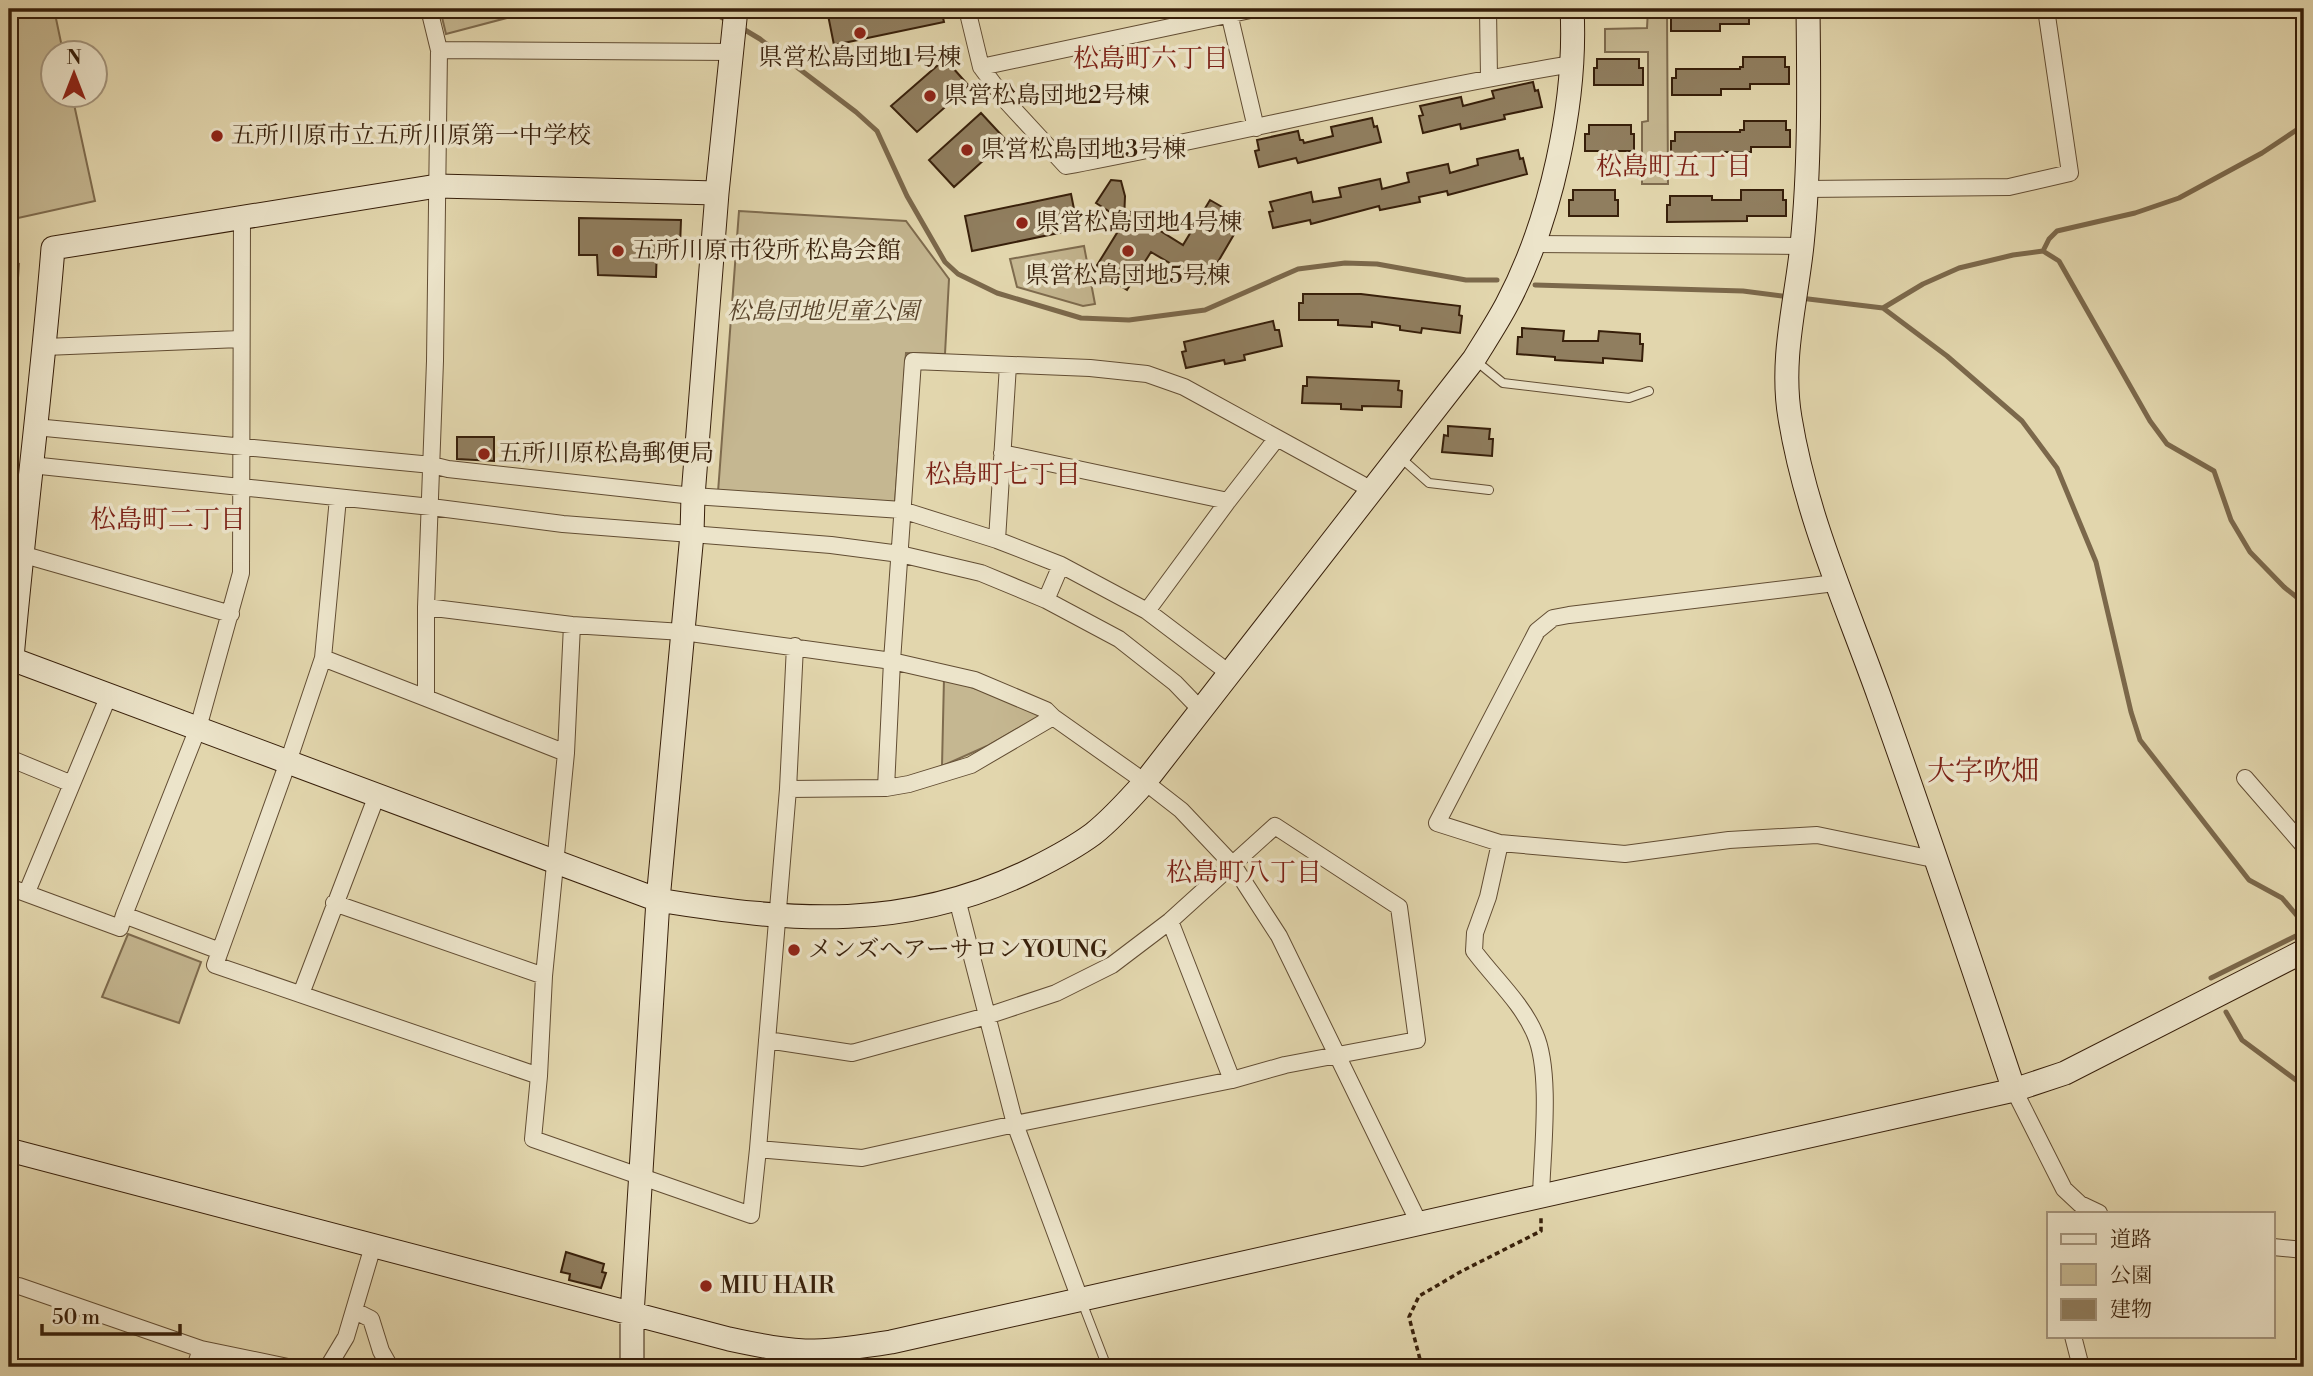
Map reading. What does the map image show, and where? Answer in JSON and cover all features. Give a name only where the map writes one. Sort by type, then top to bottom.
[{"type":"street","points":[[426,698],[439,50],[429,9]]},
{"type":"street","points":[[632,1367],[632,1315],[657,900],[692,534],[717,193],[736,9]]},
{"type":"street","points":[[967,9],[981,67],[1007,102],[1066,166],[1489,78],[1572,64]]},
{"type":"street","points":[[981,67],[1229,11],[1255,9]]},
{"type":"street","points":[[1488,9],[1489,78]]},
{"type":"street","points":[[717,193],[437,186],[53,248],[45,347],[10,658],[657,900],[778,917],[844,917],[907,912],[1002,884],[1060,855],[1093,834],[1145,782],[1474,359],[1508,302],[1533,244],[1562,142],[1570,101],[1572,9]]},
{"type":"street","points":[[1808,9],[1806,189],[1802,246],[1786,363],[1790,418],[1813,520],[1938,860],[2014,1090],[2055,1175],[2078,1209]]},
{"type":"street","points":[[1806,189],[2009,187],[2070,173],[2046,9]]},
{"type":"street","points":[[1229,11],[1256,128]]},
{"type":"street","points":[[439,50],[733,47]]},
{"type":"street","points":[[9,887],[120,928],[198,728],[241,573],[242,216]]},
{"type":"street","points":[[1533,244],[1802,246]]},
{"type":"street","points":[[45,347],[240,339]]},
{"type":"street","points":[[886,788],[913,361],[1147,373],[1184,387],[1372,490]]},
{"type":"street","points":[[997,540],[1008,365]]},
{"type":"street","points":[[35,427],[432,465],[694,496],[902,510],[997,540],[1061,565],[1147,611],[1229,673]]},
{"type":"street","points":[[1147,611],[1276,438]]},
{"type":"street","points":[[1002,453],[1228,500]]},
{"type":"street","points":[[31,465],[431,507],[563,524],[831,545],[900,554],[981,573],[1046,600],[1119,639],[1175,683],[1201,710]]},
{"type":"street","points":[[338,498],[323,658],[215,965],[539,1076]]},
{"type":"street","points":[[21,554],[231,614]]},
{"type":"street","points":[[1046,600],[1061,565]]},
{"type":"street","points":[[1835,583],[1553,618],[1537,631],[1437,823],[1500,843],[1625,854],[1729,840],[1817,835],[1938,860]]},
{"type":"street","points":[[426,607],[572,625],[683,632],[892,661],[975,680],[1046,710],[1181,810],[1233,865],[1279,936],[1419,1223]]},
{"type":"street","points":[[572,625],[566,754],[544,976],[533,1139],[751,1215],[788,789],[795,646]]},
{"type":"street","points":[[323,658],[566,754]]},
{"type":"street","points":[[27,892],[109,695]]},
{"type":"street","points":[[788,789],[886,788],[909,784],[971,765],[1053,717]]},
{"type":"street","points":[[9,758],[72,784]]},
{"type":"street","points":[[2245,778],[2304,846]]},
{"type":"street","points":[[301,995],[377,795]]},
{"type":"street","points":[[758,1149],[862,1158],[1232,1080],[1285,1065],[1417,1040],[1399,906],[1275,826],[1170,921],[1111,965],[1056,993],[987,1016],[852,1054],[767,1040]]},
{"type":"street","points":[[1500,843],[1488,897],[1475,933],[1474,951],[1521,1008],[1536,1035],[1542,1061],[1544,1102],[1541,1196]]},
{"type":"street","points":[[957,899],[1015,1124],[1080,1299]]},
{"type":"street","points":[[334,903],[544,976]]},
{"type":"street","points":[[124,915],[220,951]]},
{"type":"street","points":[[1170,921],[1232,1080]]},
{"type":"street","points":[[9,1150],[632,1315],[768,1347],[812,1351],[848,1349],[891,1342],[2014,1090],[2064,1073],[2304,951]]},
{"type":"street","points":[[328,1367],[346,1337],[373,1247]]},
{"type":"street","points":[[2274,1247],[2304,1250]]},
{"type":"street","points":[[19,1286],[201,1349],[288,1367]]},
{"type":"street","points":[[355,1311],[371,1319],[381,1351],[390,1367]]},
{"type":"street","points":[[2074,1338],[2081,1367]]},
{"type":"street","points":[[195,1367],[201,1349]]},
{"type":"lane","points":[[1474,359],[1503,383],[1629,398],[1649,391]]},
{"type":"lane","points":[[1398,456],[1429,483],[1489,490]]},
{"type":"lane","points":[[1080,1299],[1107,1367]]},
{"type":"path","points":[[1422,1367],[1409,1317],[1419,1296],[1541,1231],[1541,1196]]},
{"type":"green space","points":[[9,9],[54,9],[60,38],[38,38],[38,108],[75,108],[95,201],[9,220]]},
{"type":"green space","points":[[440,9],[541,9],[446,34]]},
{"type":"green space","points":[[1648,9],[1667,9],[1668,184],[1642,184],[1642,122],[1648,121],[1648,52],[1605,52],[1605,29],[1647,28]]},
{"type":"green space","name":"松島団地児童公園","points":[[739,211],[906,221],[949,279],[945,354],[906,353],[895,502],[718,492]]},
{"type":"green space","points":[[1084,246],[1095,304],[1083,306],[1017,287],[1010,259]]},
{"type":"green space","points":[[19,264],[9,403],[9,266]]},
{"type":"green space","points":[[944,678],[1037,709],[1040,716],[987,746],[942,766]]},
{"type":"green space","points":[[128,934],[201,962],[179,1023],[102,997]]},
{"type":"building","name":"県営松島団地1号棟","points":[[858,9],[941,9],[944,22],[834,45],[828,15]]},
{"type":"building","points":[[1675,9],[1749,9],[1749,24],[1720,24],[1720,31],[1671,31],[1671,14],[1675,14]]},
{"type":"building","points":[[1743,57],[1785,57],[1785,67],[1789,67],[1789,84],[1750,84],[1750,89],[1721,89],[1721,95],[1672,95],[1672,78],[1676,78],[1676,69],[1740,69],[1743,67]]},
{"type":"building","name":"県営松島団地2号棟","points":[[945,59],[969,86],[917,132],[891,106]]},
{"type":"building","points":[[1597,59],[1639,59],[1639,68],[1643,68],[1643,85],[1594,85]]},
{"type":"building","points":[[1533,82],[1542,107],[1504,115],[1505,119],[1461,129],[1460,124],[1423,133],[1420,106],[1461,97],[1463,106],[1494,98],[1492,91]]},
{"type":"building","name":"県営松島団地3号棟","points":[[981,113],[1006,140],[954,187],[929,160]]},
{"type":"building","points":[[1372,118],[1381,142],[1298,163],[1296,158],[1259,167],[1255,151],[1259,150],[1257,140],[1298,131],[1300,140],[1304,143],[1333,136],[1331,127]]},
{"type":"building","points":[[1744,121],[1786,121],[1786,130],[1790,130],[1790,147],[1751,147],[1751,152],[1721,152],[1721,158],[1671,158],[1671,141],[1675,141],[1675,132],[1740,132],[1744,130]]},
{"type":"building","points":[[1589,125],[1631,125],[1634,151],[1585,151],[1585,134],[1589,134]]},
{"type":"building","points":[[1518,150],[1527,174],[1448,195],[1447,191],[1419,197],[1420,202],[1380,210],[1379,206],[1311,224],[1310,220],[1273,228],[1269,212],[1273,211],[1270,202],[1311,192],[1313,202],[1341,197],[1339,188],[1380,179],[1382,189],[1409,182],[1407,173],[1448,164],[1450,173],[1478,165],[1477,159]]},
{"type":"building","points":[[1111,180],[1121,181],[1125,196],[1124,221],[1096,203]]},
{"type":"building","points":[[1573,190],[1615,190],[1618,216],[1569,216],[1569,200],[1573,200]]},
{"type":"building","points":[[1741,190],[1783,190],[1786,216],[1747,216],[1747,221],[1667,222],[1670,196],[1712,196],[1712,200],[1741,200]]},
{"type":"building","name":"県営松島団地4号棟","points":[[1071,194],[1078,229],[972,251],[965,216]]},
{"type":"building","points":[[1210,200],[1243,219],[1205,284],[1151,252],[1127,290],[1094,270],[1130,212],[1183,245]]},
{"type":"building","name":"五所川原市役所 松島会館","points":[[579,218],[681,220],[680,247],[657,246],[656,277],[598,275],[597,255],[579,255]]},
{"type":"building","points":[[1303,294],[1361,294],[1460,306],[1460,333],[1422,328],[1421,333],[1400,330],[1400,326],[1372,322],[1372,327],[1338,325],[1338,320],[1299,320],[1299,303],[1303,303]]},
{"type":"building","points":[[1273,321],[1275,330],[1279,330],[1282,346],[1244,355],[1245,360],[1225,364],[1224,360],[1186,368],[1182,352],[1186,351],[1184,342]]},
{"type":"building","points":[[1522,328],[1564,331],[1563,341],[1598,341],[1599,331],[1640,334],[1640,344],[1643,344],[1642,361],[1603,358],[1603,363],[1517,354],[1518,337],[1522,337]]},
{"type":"building","points":[[1307,377],[1399,381],[1398,390],[1402,391],[1401,407],[1362,406],[1362,410],[1341,409],[1341,404],[1302,403],[1303,386],[1307,386]]},
{"type":"building","points":[[1448,426],[1490,429],[1489,439],[1493,439],[1492,456],[1442,452],[1444,435],[1448,436]]},
{"type":"building","points":[[457,437],[494,437],[494,461],[457,459]]},
{"type":"building","points":[[566,1252],[604,1264],[602,1272],[606,1273],[601,1288],[569,1280],[570,1274],[561,1272]]},
{"type":"waterway","points":[[707,9],[728,21]]},
{"type":"waterway","points":[[740,27],[760,39],[877,131],[907,196],[945,262],[958,274],[997,293],[1081,318],[1129,320],[1205,310],[1298,269],[1345,263],[1377,264],[1466,280],[1497,280]]},
{"type":"waterway","points":[[2043,251],[2057,231],[2135,213],[2179,198],[2262,153],[2304,125]]},
{"type":"waterway","points":[[1883,308],[1923,284],[1959,268],[2043,251],[2059,261],[2150,421],[2167,444],[2214,471],[2231,520],[2250,552],[2284,587],[2304,603]]},
{"type":"waterway","points":[[1535,285],[1743,291],[1790,297]]},
{"type":"waterway","points":[[1800,298],[1883,308],[1947,356],[2022,421],[2057,468],[2096,562],[2140,740],[2249,880],[2282,898],[2304,924]]},
{"type":"waterway","points":[[2211,978],[2304,932]]},
{"type":"waterway","points":[[2226,1012],[2242,1040],[2304,1086]]},
{"type":"place","name":"県営松島団地1号棟","points":[[860,33]]},
{"type":"place","name":"県営松島団地2号棟","points":[[930,96]]},
{"type":"place","name":"五所川原市立五所川原第一中学校","points":[[217,136]]},
{"type":"place","name":"県営松島団地3号棟","points":[[967,150]]},
{"type":"place","name":"県営松島団地4号棟","points":[[1022,223]]},
{"type":"place","name":"五所川原市役所 松島会館","points":[[618,251]]},
{"type":"place","name":"県営松島団地5号棟","points":[[1128,251]]},
{"type":"place","name":"五所川原松島郵便局","points":[[484,454]]},
{"type":"place","name":"メンズヘアーサロンYOUNG","points":[[794,950]]},
{"type":"place","name":"MIU HAIR","points":[[706,1286]]},
{"type":"district","name":"松島町六丁目","points":[[1151,59]]},
{"type":"district","name":"松島町五丁目","points":[[1674,167]]},
{"type":"district","name":"松島町七丁目","points":[[1003,475]]},
{"type":"district","name":"松島町二丁目","points":[[168,520]]},
{"type":"district","name":"大字吹畑","points":[[1983,771]]},
{"type":"district","name":"松島町八丁目","points":[[1244,873]]}]
